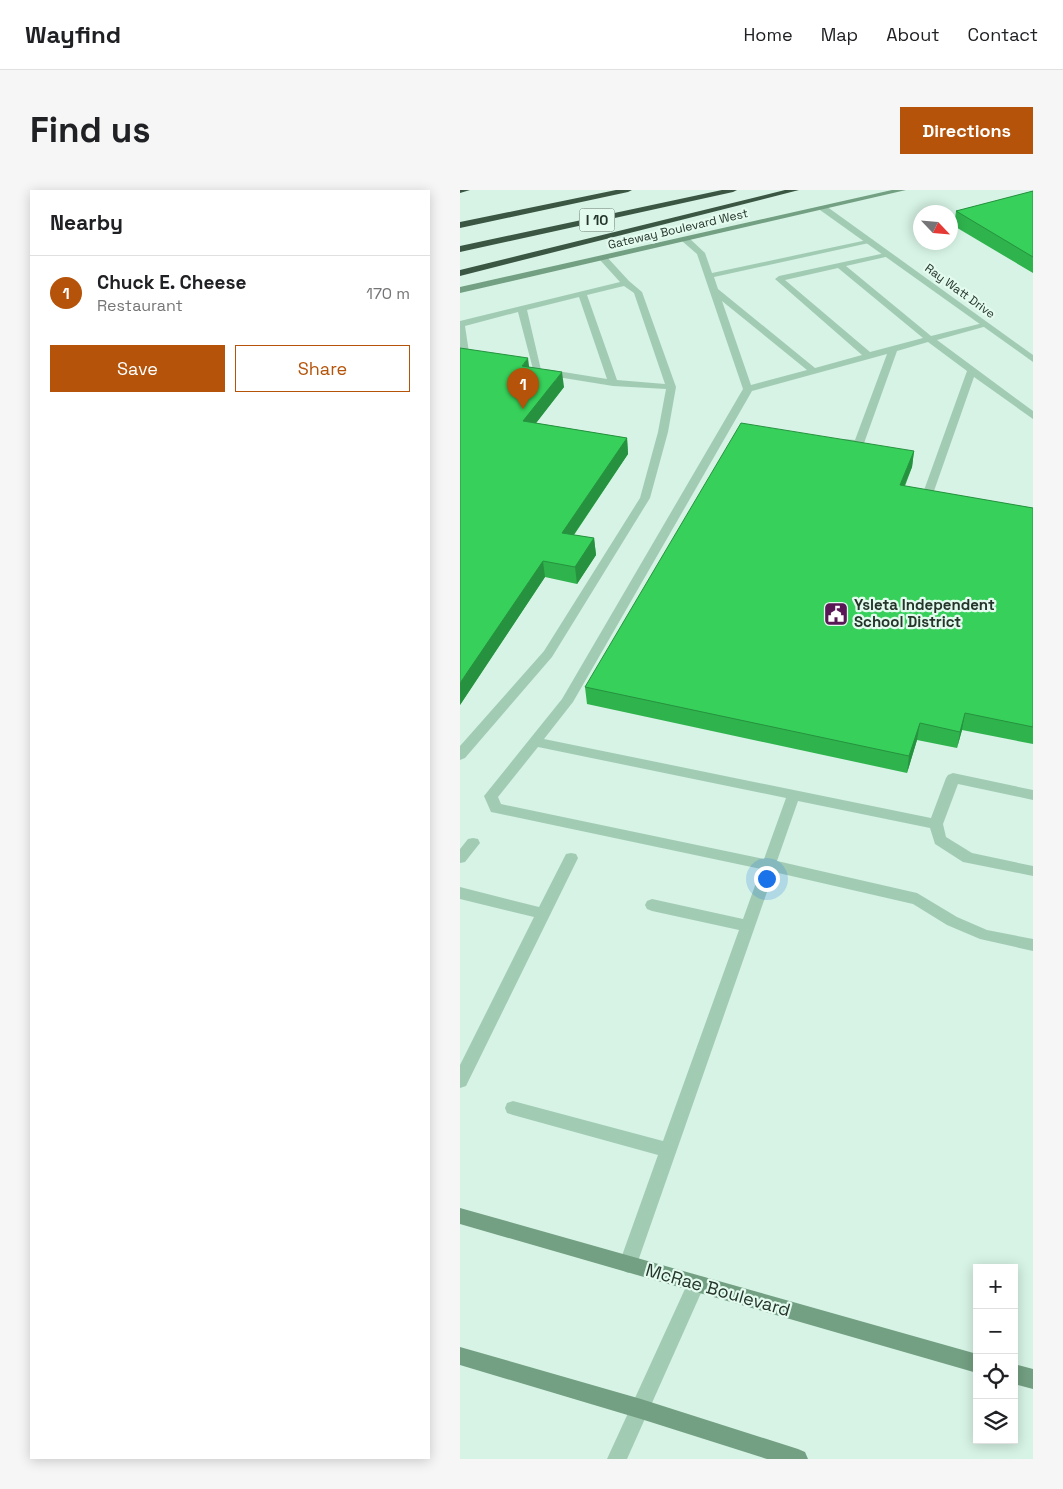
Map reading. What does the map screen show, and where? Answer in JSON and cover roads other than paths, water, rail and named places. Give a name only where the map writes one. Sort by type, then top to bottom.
[{"type":"highway","points":[[460,191],[466,190]]},
{"type":"highway","name":"I 10","points":[[460,225],[628,190]]},
{"type":"highway","name":"I 10","points":[[460,250],[734,190]]},
{"type":"highway","points":[[460,273],[795,190]]},
{"type":"main road","name":"Gateway Boulevard West","points":[[460,290],[902,190]]},
{"type":"main road","name":"McRae Boulevard","points":[[460,1216],[973,1363]]},
{"type":"main road","points":[[460,1356],[641,1409],[798,1459]]},
{"type":"main road","points":[[1018,1375],[1033,1380]]},
{"type":"street","name":"Ray Watt Drive","points":[[823,208],[1033,359]]},
{"type":"street","points":[[685,239],[701,253],[748,389],[732,427],[567,702],[491,796],[496,808],[769,865],[917,899],[952,921],[984,935],[1033,945]]},
{"type":"street","points":[[709,276],[868,241]]},
{"type":"street","points":[[779,279],[887,254]]},
{"type":"street","points":[[460,756],[548,654],[645,498],[663,432],[671,387],[638,292],[626,283],[603,258]]},
{"type":"street","points":[[761,264],[869,356]]},
{"type":"street","points":[[840,265],[930,339],[1033,416]]},
{"type":"street","points":[[466,359],[460,325],[626,283]]},
{"type":"street","points":[[714,290],[814,371]]},
{"type":"street","points":[[582,294],[613,383]]},
{"type":"street","points":[[522,309],[533,370],[613,383],[671,387]]},
{"type":"street","points":[[748,389],[984,324]]},
{"type":"street","points":[[831,440],[859,444],[893,349]]},
{"type":"street","points":[[955,498],[928,494],[972,370]]},
{"type":"street","points":[[535,742],[936,824]]},
{"type":"street","points":[[1033,794],[953,778],[936,824],[940,840],[968,858],[1033,870]]},
{"type":"street","points":[[628,1264],[794,794]]},
{"type":"street","points":[[460,858],[473,843]]},
{"type":"street","points":[[460,1081],[571,858]]},
{"type":"street","points":[[460,893],[544,914]]},
{"type":"street","points":[[652,905],[748,926]]},
{"type":"street","points":[[513,1108],[668,1150]]},
{"type":"street","points":[[617,1459],[696,1284]]},
{"type":"place","name":"Chuck E. Cheese","points":[[523,409]]},
{"type":"place","name":"Ysleta Independent School District","points":[[836,614]]}]
